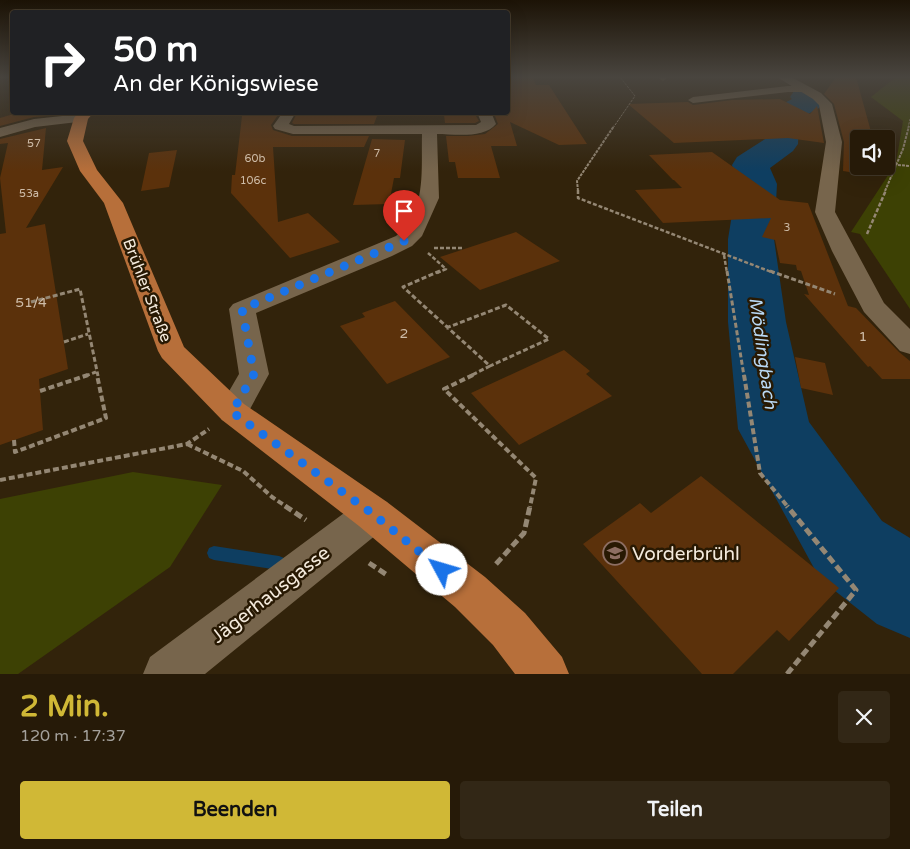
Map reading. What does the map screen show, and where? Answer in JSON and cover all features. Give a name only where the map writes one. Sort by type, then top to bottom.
[{"type":"main road","name":"Brühler Straße","points":[[84,115],[75,141],[89,171],[113,203],[172,351],[232,412],[373,514],[470,592],[509,629],[545,674]]},
{"type":"street","points":[[826,108],[834,142],[825,212],[842,251],[873,306],[910,345]]},
{"type":"street","points":[[0,133],[34,123],[84,115]]},
{"type":"street","points":[[288,115],[280,126],[293,130],[478,129],[489,124],[485,115]]},
{"type":"street","points":[[232,412],[254,374],[242,309],[384,251],[404,241],[415,232],[430,198],[430,130]]},
{"type":"street","name":"Jägerhausgasse","points":[[167,674],[373,514]]},
{"type":"path","points":[[627,108],[577,181],[578,198],[724,256],[873,306]]},
{"type":"path","points":[[842,251],[862,250],[872,220],[898,165],[910,119]]},
{"type":"path","points":[[898,165],[910,166]]},
{"type":"path","points":[[462,248],[424,249],[446,269],[403,287],[490,366]]},
{"type":"path","points":[[724,256],[760,473],[856,590],[787,674]]},
{"type":"path","points":[[14,440],[15,452],[106,418],[80,289],[31,302]]},
{"type":"path","points":[[446,328],[506,305],[549,339],[444,389],[536,478],[524,533],[470,592]]},
{"type":"path","points":[[64,342],[88,334]]},
{"type":"path","points":[[40,391],[96,372]]},
{"type":"path","points":[[0,480],[187,444],[243,470],[272,497],[392,579]]},
{"type":"shaded area","points":[[886,108],[910,108],[910,309],[860,234],[851,232],[888,175],[895,175],[903,121]]},
{"type":"shaded area","points":[[133,472],[222,485],[170,567],[18,674],[0,674],[0,499]]},
{"type":"building","points":[[510,108],[564,108],[587,144],[559,145],[510,122],[517,146],[491,146],[500,178],[458,178],[455,162],[449,162],[446,136],[485,134],[498,124],[495,116],[510,115]]},
{"type":"building","points":[[633,108],[799,108],[810,114],[815,108],[817,108],[824,143],[788,138],[674,143]]},
{"type":"building","points":[[835,108],[865,108],[871,130],[850,130],[850,172],[843,171],[844,142]]},
{"type":"building","points":[[10,115],[47,115],[0,126],[0,118]]},
{"type":"building","points":[[278,115],[271,125],[273,130],[292,136],[369,136],[364,147],[273,147],[278,222],[308,213],[340,242],[290,258],[231,193],[232,175],[235,175],[242,116]]},
{"type":"building","points":[[296,115],[377,116],[374,124],[294,124],[292,123]]},
{"type":"building","points":[[444,115],[476,116],[479,121],[475,123],[445,123]]},
{"type":"building","points":[[46,128],[42,170],[63,167],[26,228],[45,224],[68,369],[39,379],[43,430],[0,445],[0,234],[6,233],[0,178],[8,143],[0,144],[0,139]]},
{"type":"building","points":[[372,139],[405,140],[400,178],[394,178],[389,204],[353,205]]},
{"type":"building","points":[[177,150],[169,187],[141,191],[149,153]]},
{"type":"building","points":[[712,152],[780,200],[808,203],[848,306],[856,308],[910,361],[910,379],[882,379],[870,366],[868,367],[804,294],[809,295],[801,271],[797,270],[796,265],[780,263],[775,240],[762,237],[771,218],[663,223],[635,190],[682,188],[649,155]]},
{"type":"building","points":[[516,232],[560,261],[480,290],[440,257]]},
{"type":"building","points":[[395,301],[450,357],[387,384],[340,326],[365,317],[362,313]]},
{"type":"building","points":[[564,350],[590,371],[586,374],[612,396],[519,445],[471,393]]},
{"type":"building","points":[[795,357],[825,363],[833,395],[801,388]]},
{"type":"building","points":[[701,476],[839,588],[789,641],[777,630],[733,674],[702,674],[583,544],[640,503],[651,513]]},
{"type":"waterway","name":"Mödlingbach","points":[[797,108],[784,115],[781,144],[750,165],[757,184],[751,239],[757,322],[774,429],[851,550],[910,591]]},
{"type":"waterway","points":[[214,553],[279,563]]},
{"type":"place","name":"Vorderbrühl","points":[[615,553]]},
{"type":"route","points":[[404,241],[242,309],[254,374],[232,412],[373,514],[442,570]]}]
